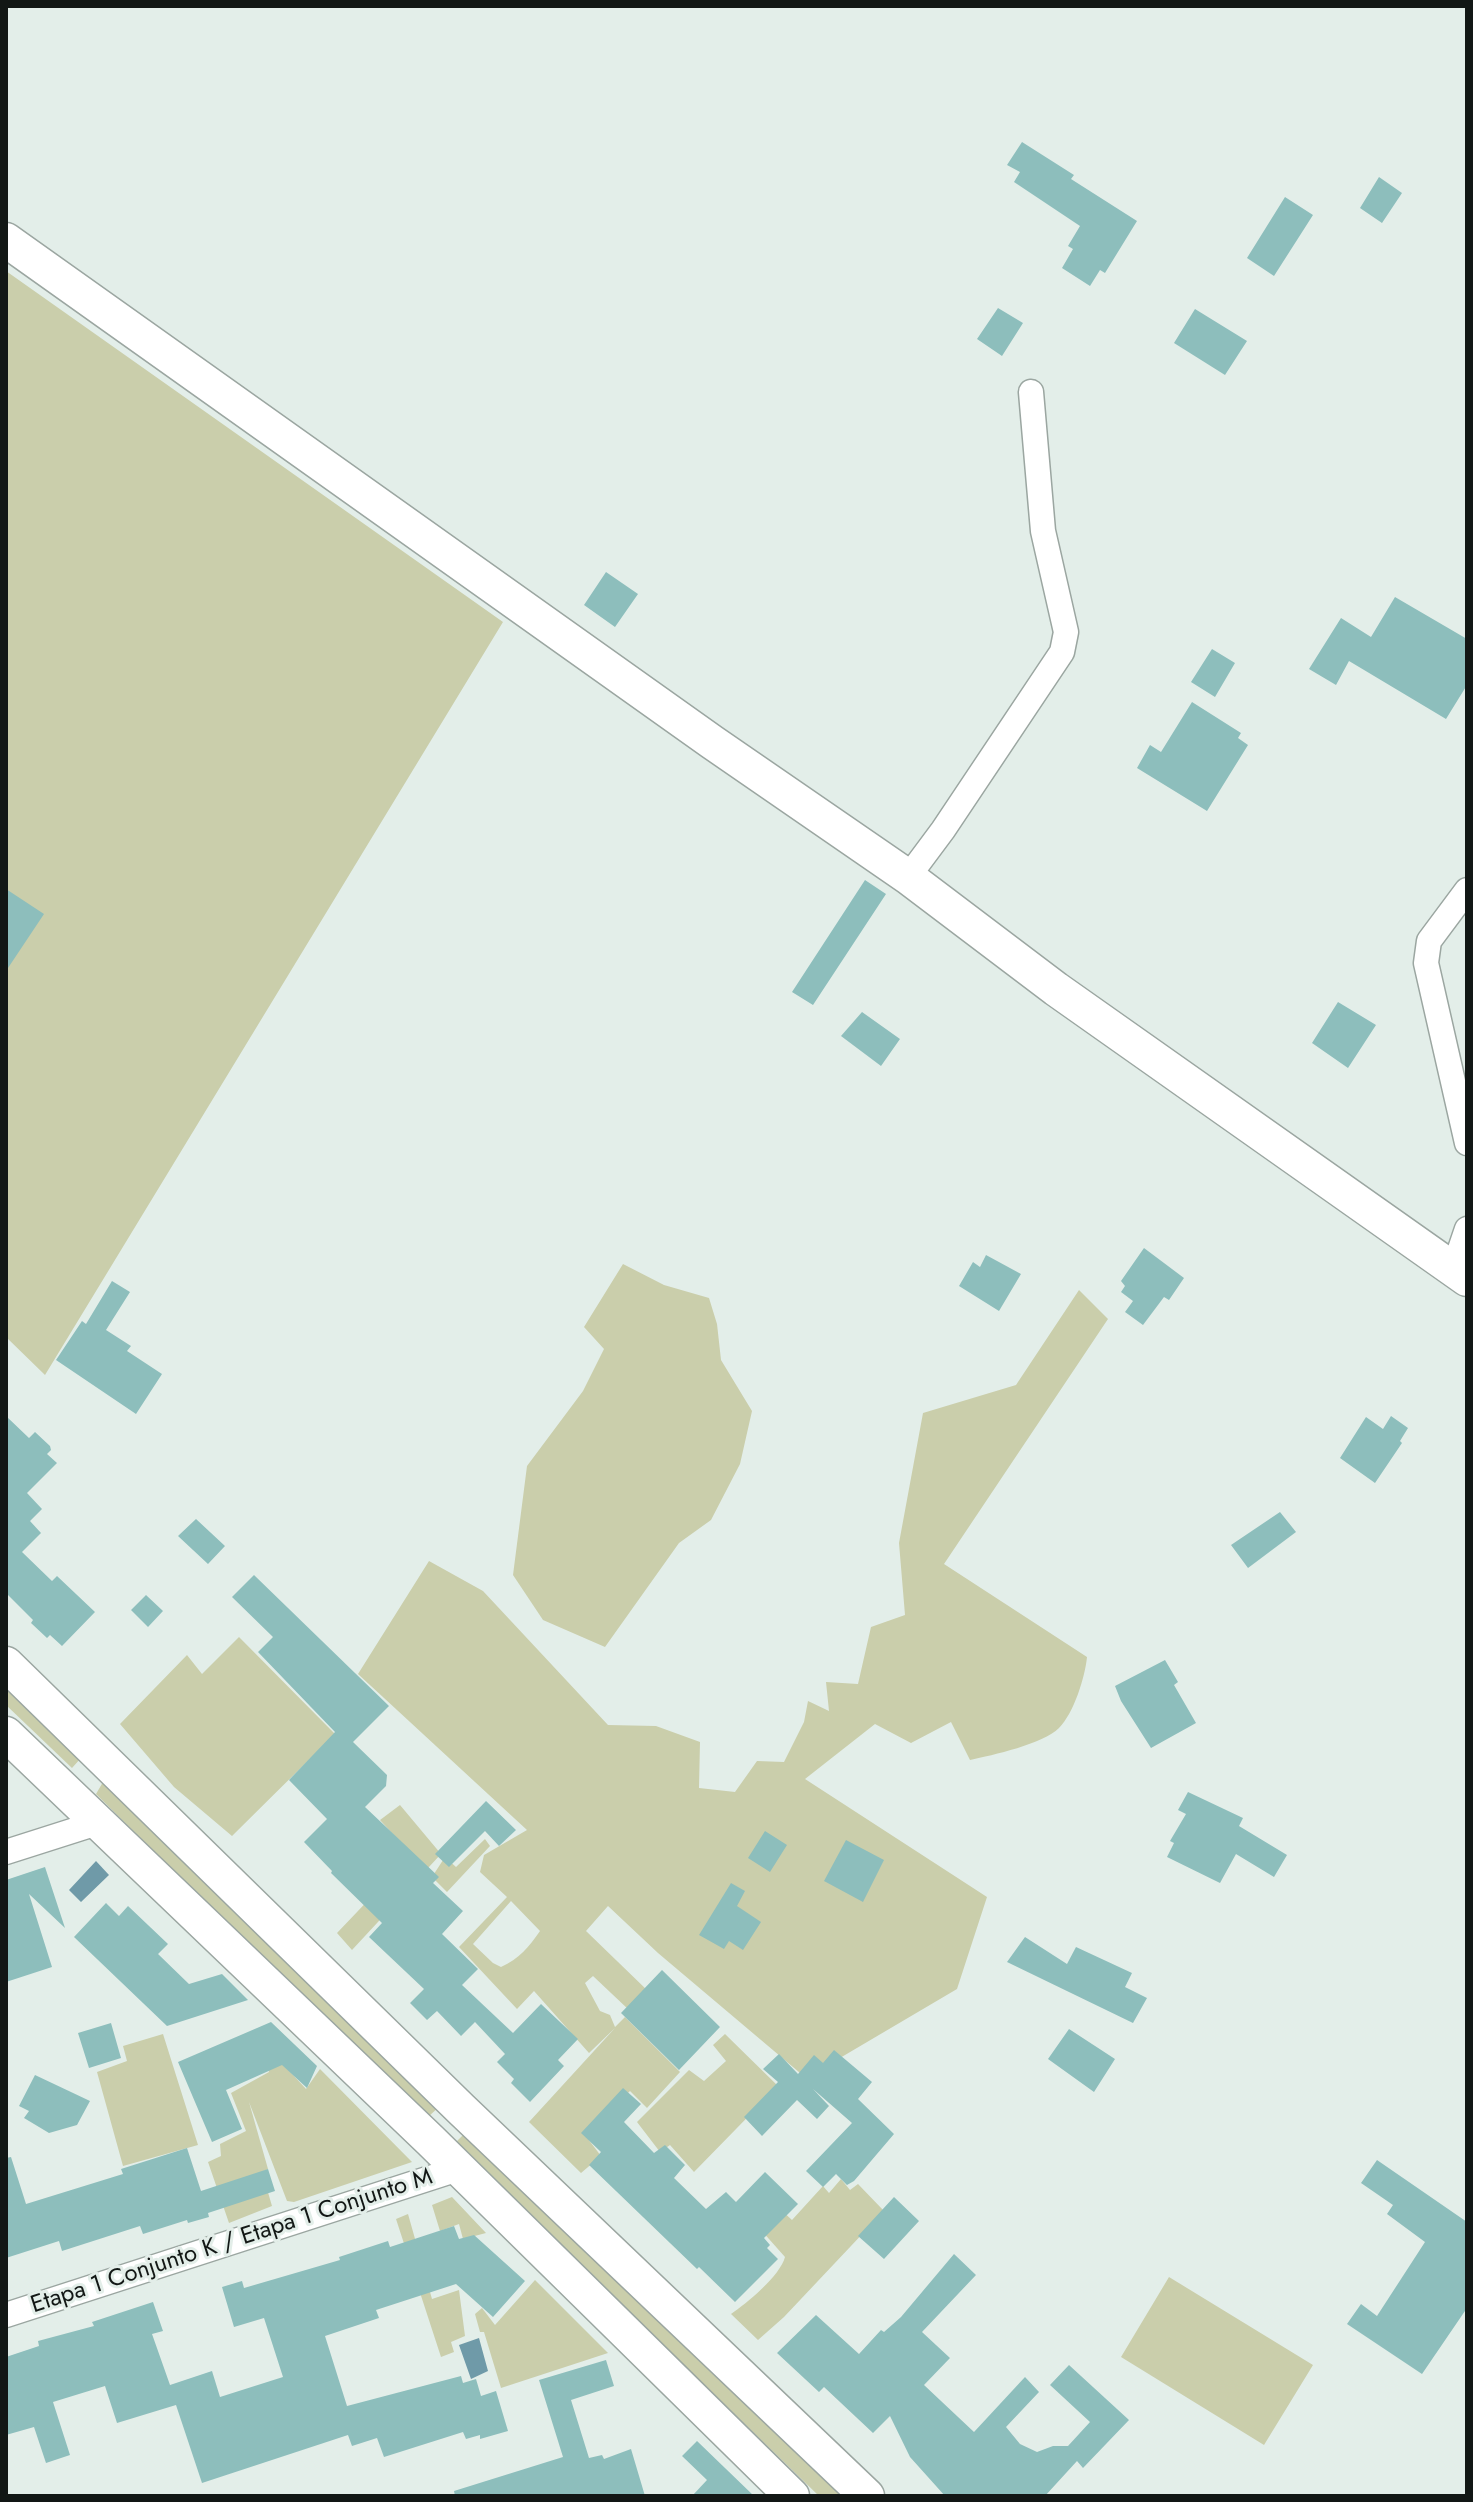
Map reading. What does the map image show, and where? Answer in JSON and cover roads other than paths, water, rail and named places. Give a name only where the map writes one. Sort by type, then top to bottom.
[{"type":"street","points":[[6,240],[712,742],[908,877],[1056,989],[1460,1274],[1467,1229]]},
{"type":"street","points":[[908,877],[1062,652],[1065,642],[1066,632],[1043,531],[1031,392]]},
{"type":"street","points":[[1467,890],[1429,941],[1426,963],[1467,1143]]},
{"type":"street","points":[[6,1664],[461,2109],[867,2496]]},
{"type":"street","points":[[6,1734],[430,2140],[792,2496]]},
{"type":"street","points":[[68,1795],[102,1758]]},
{"type":"street","points":[[6,1852],[97,1823]]},
{"type":"street","points":[[430,2140],[461,2109]]},
{"type":"street","name":"Etapa 1 Conjunto K / Etapa 1 Conjunto M","points":[[6,2315],[458,2169]]},
{"type":"water","points":[[96,1861],[109,1875],[81,1902],[69,1890]]},
{"type":"water","points":[[479,2338],[488,2371],[471,2379],[459,2345]]}]
